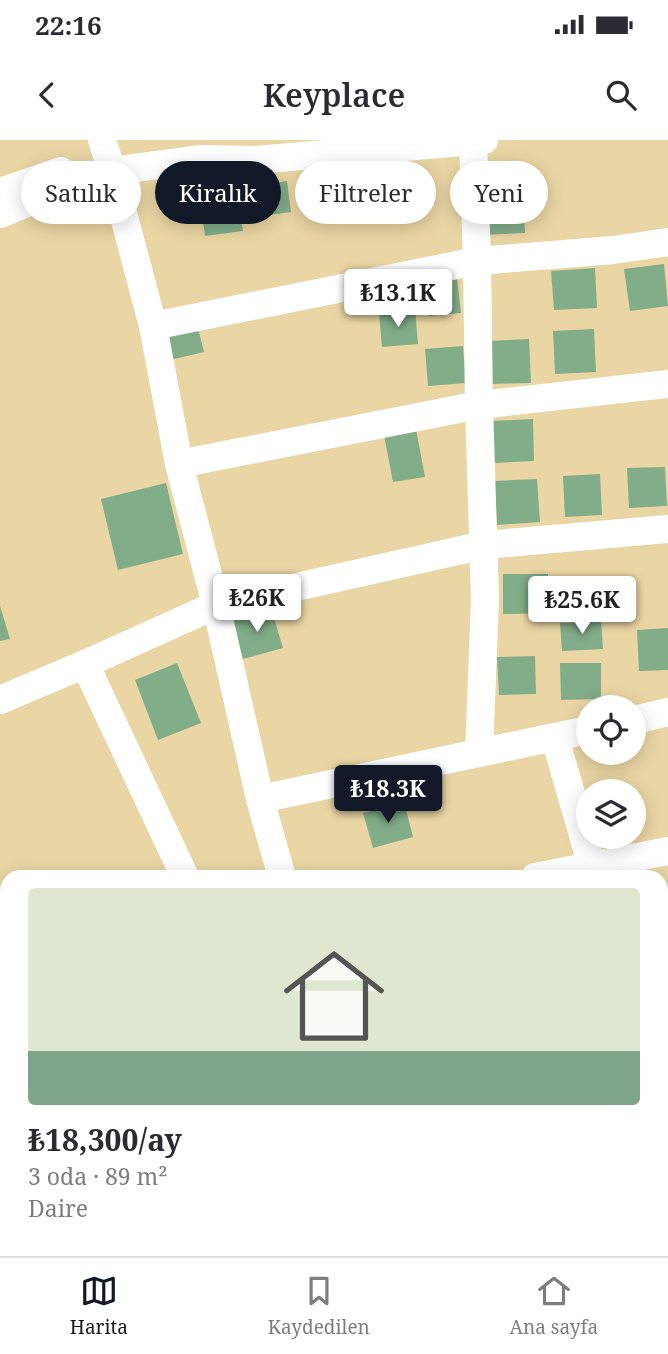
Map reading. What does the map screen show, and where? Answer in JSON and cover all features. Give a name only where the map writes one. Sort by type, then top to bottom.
[{"type":"street","points":[[0,192],[107,155],[256,160],[476,140],[479,405],[485,599],[479,753]]},
{"type":"street","points":[[0,214],[83,180],[107,155]]},
{"type":"street","points":[[107,155],[153,326],[179,464],[216,605],[260,799],[280,870]]},
{"type":"street","points":[[153,326],[477,261],[613,250],[668,242]]},
{"type":"street","points":[[179,464],[479,405],[668,384]]},
{"type":"street","points":[[0,700],[216,605],[484,545],[668,529]]},
{"type":"street","points":[[85,664],[182,870]]},
{"type":"street","points":[[646,717],[668,712]]},
{"type":"street","points":[[260,799],[576,733]]},
{"type":"street","points":[[555,738],[593,870]]},
{"type":"street","points":[[597,870],[668,851]]},
{"type":"building","points":[[287,181],[291,212],[281,213],[281,182]]},
{"type":"building","points":[[203,224],[242,224],[243,231],[205,236]]},
{"type":"building","points":[[483,224],[524,224],[525,233],[484,235]]},
{"type":"building","points":[[664,264],[668,306],[630,311],[624,269]]},
{"type":"building","points":[[595,268],[597,308],[554,310],[551,271]]},
{"type":"building","points":[[457,277],[461,313],[429,316],[426,280]]},
{"type":"building","points":[[415,310],[418,344],[382,347],[379,313]]},
{"type":"building","points":[[198,328],[204,352],[170,360],[164,336]]},
{"type":"building","points":[[594,329],[596,372],[555,374],[553,331]]},
{"type":"building","points":[[529,339],[531,383],[490,384],[488,341]]},
{"type":"building","points":[[463,346],[466,383],[428,386],[425,349]]},
{"type":"building","points":[[533,419],[534,461],[493,463],[492,421]]},
{"type":"building","points":[[416,429],[425,477],[393,482],[384,435]]},
{"type":"building","points":[[665,467],[667,506],[629,508],[627,468]]},
{"type":"building","points":[[600,474],[602,515],[565,517],[563,476]]},
{"type":"building","points":[[537,479],[540,522],[497,525],[494,481]]},
{"type":"building","points":[[166,483],[183,554],[118,570],[101,499]]},
{"type":"building","points":[[503,574],[548,574],[548,613],[503,614]]},
{"type":"building","points":[[0,606],[10,639],[0,641]]},
{"type":"building","points":[[271,608],[283,648],[243,659],[231,620]]},
{"type":"building","points":[[601,621],[603,649],[562,651],[560,623]]},
{"type":"building","points":[[668,628],[668,670],[639,671],[637,630]]},
{"type":"building","points":[[535,656],[536,694],[499,695],[497,657]]},
{"type":"building","points":[[177,663],[201,723],[158,740],[135,680]]},
{"type":"building","points":[[560,663],[601,663],[601,695],[576,695],[576,700],[561,700]]},
{"type":"building","points":[[404,802],[413,837],[373,848],[363,813]]}]
